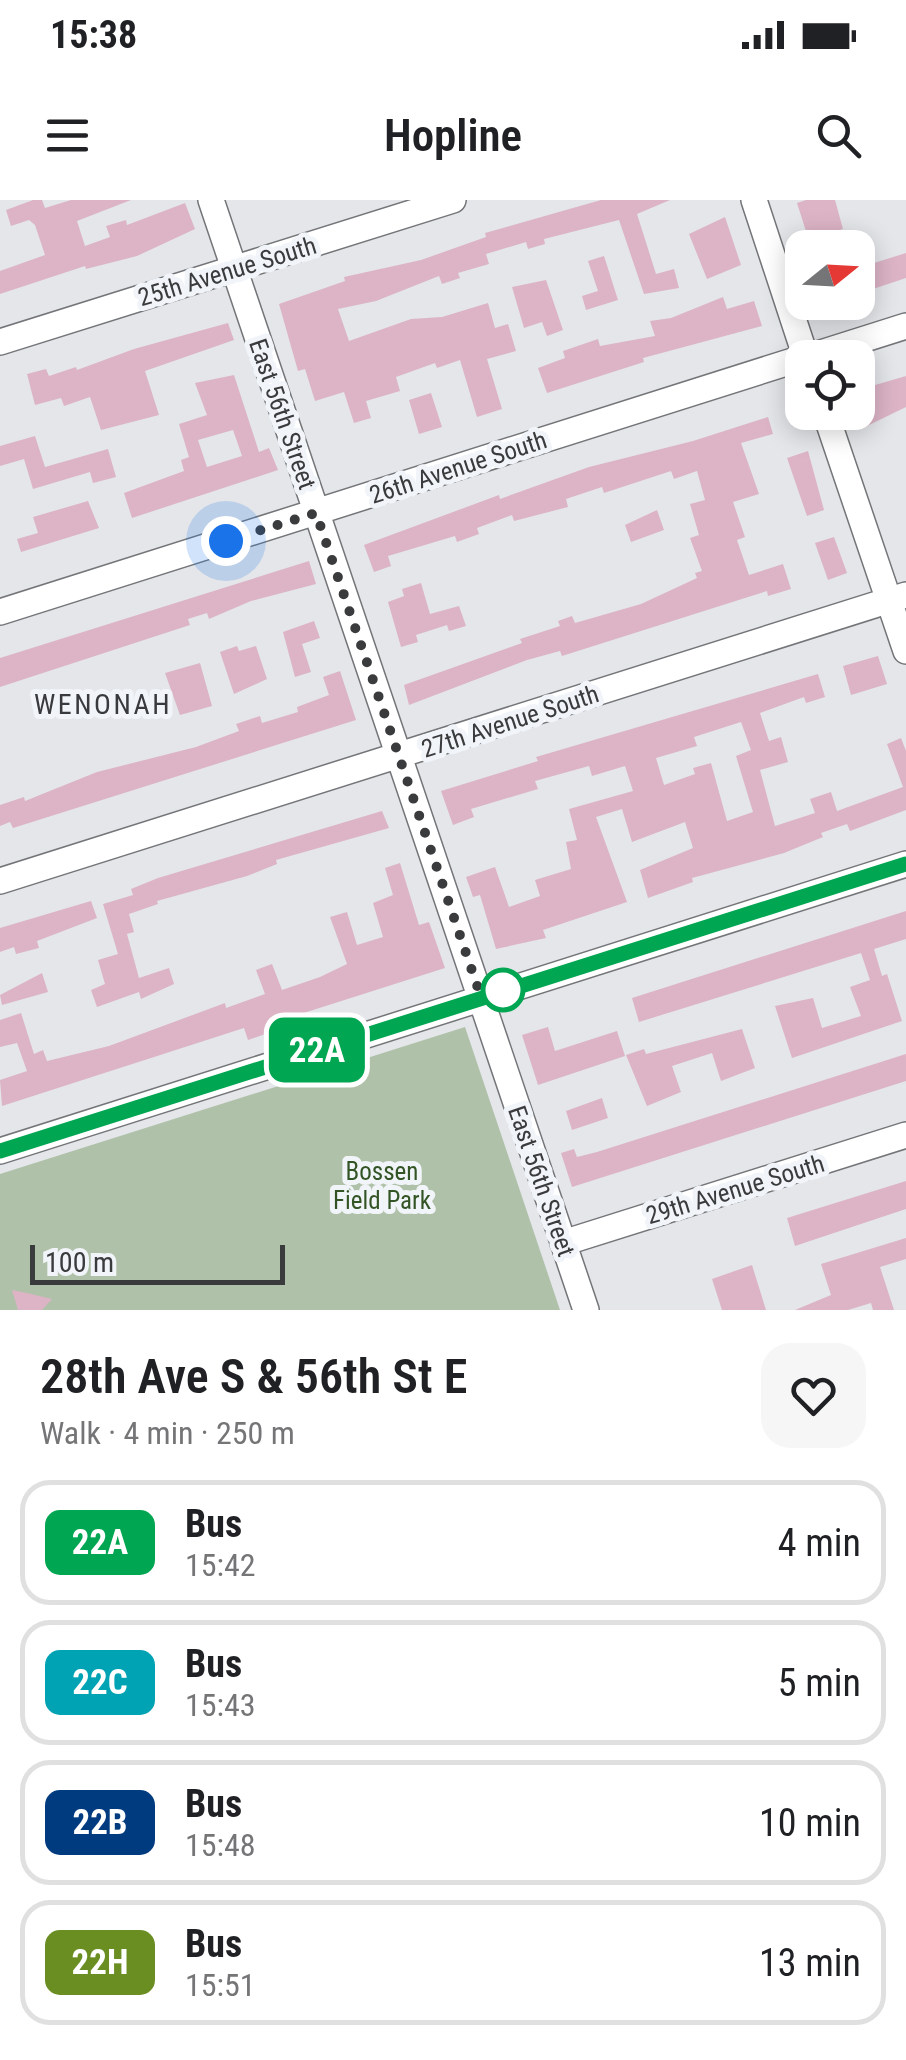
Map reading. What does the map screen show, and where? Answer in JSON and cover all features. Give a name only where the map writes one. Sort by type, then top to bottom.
[{"type":"street","name":"East 56th Street","points":[[211,200],[586,1310]]},
{"type":"street","name":"25th Avenue South","points":[[0,342],[453,200]]},
{"type":"street","points":[[754,200],[799,340]]},
{"type":"street","name":"26th Avenue South","points":[[862,340],[906,326]]},
{"type":"street","name":"26th Avenue South","points":[[0,612],[785,364]]},
{"type":"street","points":[[832,430],[898,598],[906,651]]},
{"type":"street","name":"27th Avenue South","points":[[0,881],[898,598]]},
{"type":"street","points":[[0,1151],[906,864]]},
{"type":"street","name":"29th Avenue South","points":[[564,1244],[906,1135]]},
{"type":"green space","name":"Bossen Field Park","points":[[465,1027],[560,1310],[0,1310],[0,1174]]},
{"type":"building","points":[[42,200],[45,208],[71,200],[131,200],[77,221],[85,246],[110,237],[106,226],[126,220],[127,225],[185,203],[195,229],[137,256],[86,269],[85,266],[0,294],[0,271],[45,255],[35,225],[29,220],[11,226],[6,210]]},
{"type":"building","points":[[601,200],[670,200],[637,214],[656,274],[674,269],[679,288],[644,294],[619,220],[544,239],[545,244],[528,249],[526,242],[486,254],[489,264],[458,273],[460,278],[442,284],[439,276],[376,301],[338,309],[349,341],[411,319],[442,317],[488,303],[495,328],[508,324],[516,351],[487,359],[502,409],[477,417],[460,360],[437,368],[435,363],[396,377],[400,391],[366,401],[371,418],[354,423],[344,392],[315,401],[305,369],[298,371],[279,304],[345,281],[344,277],[421,260],[486,237],[485,233]]},
{"type":"building","points":[[835,200],[843,229],[806,230],[797,203]]},
{"type":"building","points":[[725,217],[741,265],[707,279],[689,234]]},
{"type":"building","points":[[906,253],[906,278],[875,288],[875,263]]},
{"type":"building","points":[[604,256],[618,300],[586,310],[582,296],[598,291],[588,261]]},
{"type":"building","points":[[546,280],[563,330],[547,336],[542,322],[524,328],[512,287]]},
{"type":"building","points":[[723,297],[727,309],[754,301],[762,326],[643,358],[644,362],[547,393],[538,368],[565,358],[563,351],[598,339],[600,346],[655,336],[650,321],[671,318]]},
{"type":"building","points":[[228,323],[234,340],[145,371],[159,415],[101,430],[90,397],[64,406],[61,398],[35,405],[27,374],[46,369],[49,376],[76,367],[77,370],[134,349]]},
{"type":"building","points":[[234,375],[259,452],[269,448],[278,470],[132,518],[124,493],[184,471],[181,460],[189,457],[179,424],[207,415],[195,383]],"holes":[[[233,430],[242,456],[207,467],[198,440]]]},
{"type":"building","points":[[906,376],[906,407],[875,422],[875,385]]},
{"type":"building","points":[[431,393],[442,427],[419,434],[409,400]]},
{"type":"building","points":[[768,417],[773,434],[741,443],[759,494],[733,502],[745,537],[737,540],[749,575],[783,564],[791,589],[768,596],[767,591],[562,656],[560,651],[527,660],[409,705],[404,685],[522,643],[520,639],[560,626],[558,621],[572,616],[575,623],[641,604],[697,578],[695,573],[702,571],[690,538],[699,535],[690,504],[705,500],[697,471],[674,479],[671,471],[604,493],[602,487],[566,499],[568,507],[514,521],[512,515],[477,528],[479,534],[457,542],[455,536],[388,556],[391,566],[374,572],[364,545],[499,495],[500,499],[589,467]]},
{"type":"building","points":[[35,436],[45,467],[108,449],[116,477],[93,483],[90,472],[33,489],[24,459],[0,466],[0,446]]},
{"type":"building","points":[[808,451],[824,510],[807,516],[787,458]]},
{"type":"building","points":[[88,501],[99,528],[21,552],[17,539],[38,533],[33,517]]},
{"type":"building","points":[[657,510],[664,530],[631,542],[625,525]]},
{"type":"building","points":[[834,537],[847,573],[828,580],[815,543]]},
{"type":"building","points":[[309,561],[316,584],[251,601],[209,619],[207,613],[188,619],[190,625],[0,687],[0,658]]},
{"type":"building","points":[[421,583],[430,614],[459,606],[466,626],[449,631],[447,625],[416,635],[418,642],[401,647],[388,602],[404,596],[402,589]]},
{"type":"building","points":[[314,621],[320,638],[302,644],[311,672],[295,677],[283,632]]},
{"type":"building","points":[[237,646],[239,651],[256,646],[267,679],[234,694],[220,652]]},
{"type":"building","points":[[878,656],[887,684],[851,695],[843,666]]},
{"type":"building","points":[[200,663],[212,706],[180,715],[165,673]]},
{"type":"building","points":[[340,671],[356,720],[13,828],[10,822],[0,826],[0,805],[24,797],[25,801],[97,772],[196,747],[239,731],[236,724],[260,716],[262,723],[298,712],[297,707],[329,695],[323,677]]},
{"type":"building","points":[[818,674],[825,697],[806,703],[804,697],[760,713],[769,741],[781,737],[788,762],[760,770],[775,826],[815,813],[810,799],[831,792],[837,811],[903,787],[887,744],[901,738],[906,751],[906,810],[850,831],[847,824],[784,853],[692,878],[693,882],[648,898],[640,870],[693,848],[685,822],[632,842],[622,809],[596,817],[627,902],[543,930],[546,938],[496,949],[480,895],[473,897],[466,877],[495,867],[509,907],[540,896],[535,880],[571,869],[566,842],[577,840],[569,809],[633,791],[625,766],[592,776],[589,766],[535,781],[538,789],[471,809],[474,817],[453,825],[441,791],[538,761],[536,757]],"holes":[[[741,722],[751,750],[736,756],[753,812],[727,821],[711,763],[693,768],[695,774],[664,785],[656,758],[697,746],[694,737]]]},
{"type":"building","points":[[89,689],[91,697],[107,691],[111,703],[67,717],[64,706],[74,702],[72,694]]},
{"type":"building","points":[[382,811],[389,828],[276,860],[277,864],[247,876],[157,901],[158,904],[129,914],[134,932],[127,934],[139,978],[169,968],[174,984],[141,999],[139,992],[97,1007],[91,990],[105,984],[98,960],[118,954],[103,904],[133,895],[131,889],[158,878]]},
{"type":"building","points":[[400,863],[419,925],[429,922],[445,968],[266,1025],[268,1033],[248,1040],[244,1028],[2,1106],[0,1080],[27,1071],[17,1043],[0,1047],[0,1020],[21,1013],[34,1054],[43,1050],[47,1061],[109,1046],[225,1003],[226,1008],[265,994],[256,970],[272,964],[282,990],[320,977],[347,964],[330,917],[347,912],[357,945],[383,937],[373,903],[393,895],[385,868]]},
{"type":"building","points":[[91,901],[97,918],[37,941],[39,948],[16,954],[14,947],[0,952],[0,928]]},
{"type":"building","points":[[906,911],[906,939],[874,949],[882,976],[887,974],[902,1021],[792,1058],[775,1006],[813,998],[822,1028],[861,1016],[850,987],[870,980],[861,953],[639,1022],[632,998]]},
{"type":"building","points":[[42,973],[48,992],[2,1005],[0,995]]},
{"type":"building","points":[[548,1027],[555,1051],[617,1031],[625,1056],[538,1085],[522,1035]]},
{"type":"building","points":[[742,1029],[755,1068],[721,1081],[712,1053],[672,1066],[681,1092],[647,1106],[626,1055],[644,1049],[646,1054]]},
{"type":"building","points":[[906,1054],[906,1081],[572,1187],[561,1153],[574,1149],[577,1157],[597,1152]]},
{"type":"building","points":[[602,1098],[608,1118],[572,1130],[566,1111]]},
{"type":"building","points":[[906,1181],[906,1209],[795,1246],[787,1218]]},
{"type":"building","points":[[906,1238],[906,1259],[880,1267],[894,1310],[873,1310],[871,1303],[848,1310],[795,1310],[831,1295],[821,1264]]},
{"type":"building","points":[[752,1265],[766,1310],[722,1310],[712,1279]]},
{"type":"building","points":[[12,1290],[52,1299],[42,1310],[18,1310]]},
{"type":"bus line","name":"22A","points":[[0,1151],[906,864]]},
{"type":"district","name":"WENONAH","points":[[103,704]]},
{"type":"route","points":[[226,541],[316,513],[481,997],[503,990]]}]
